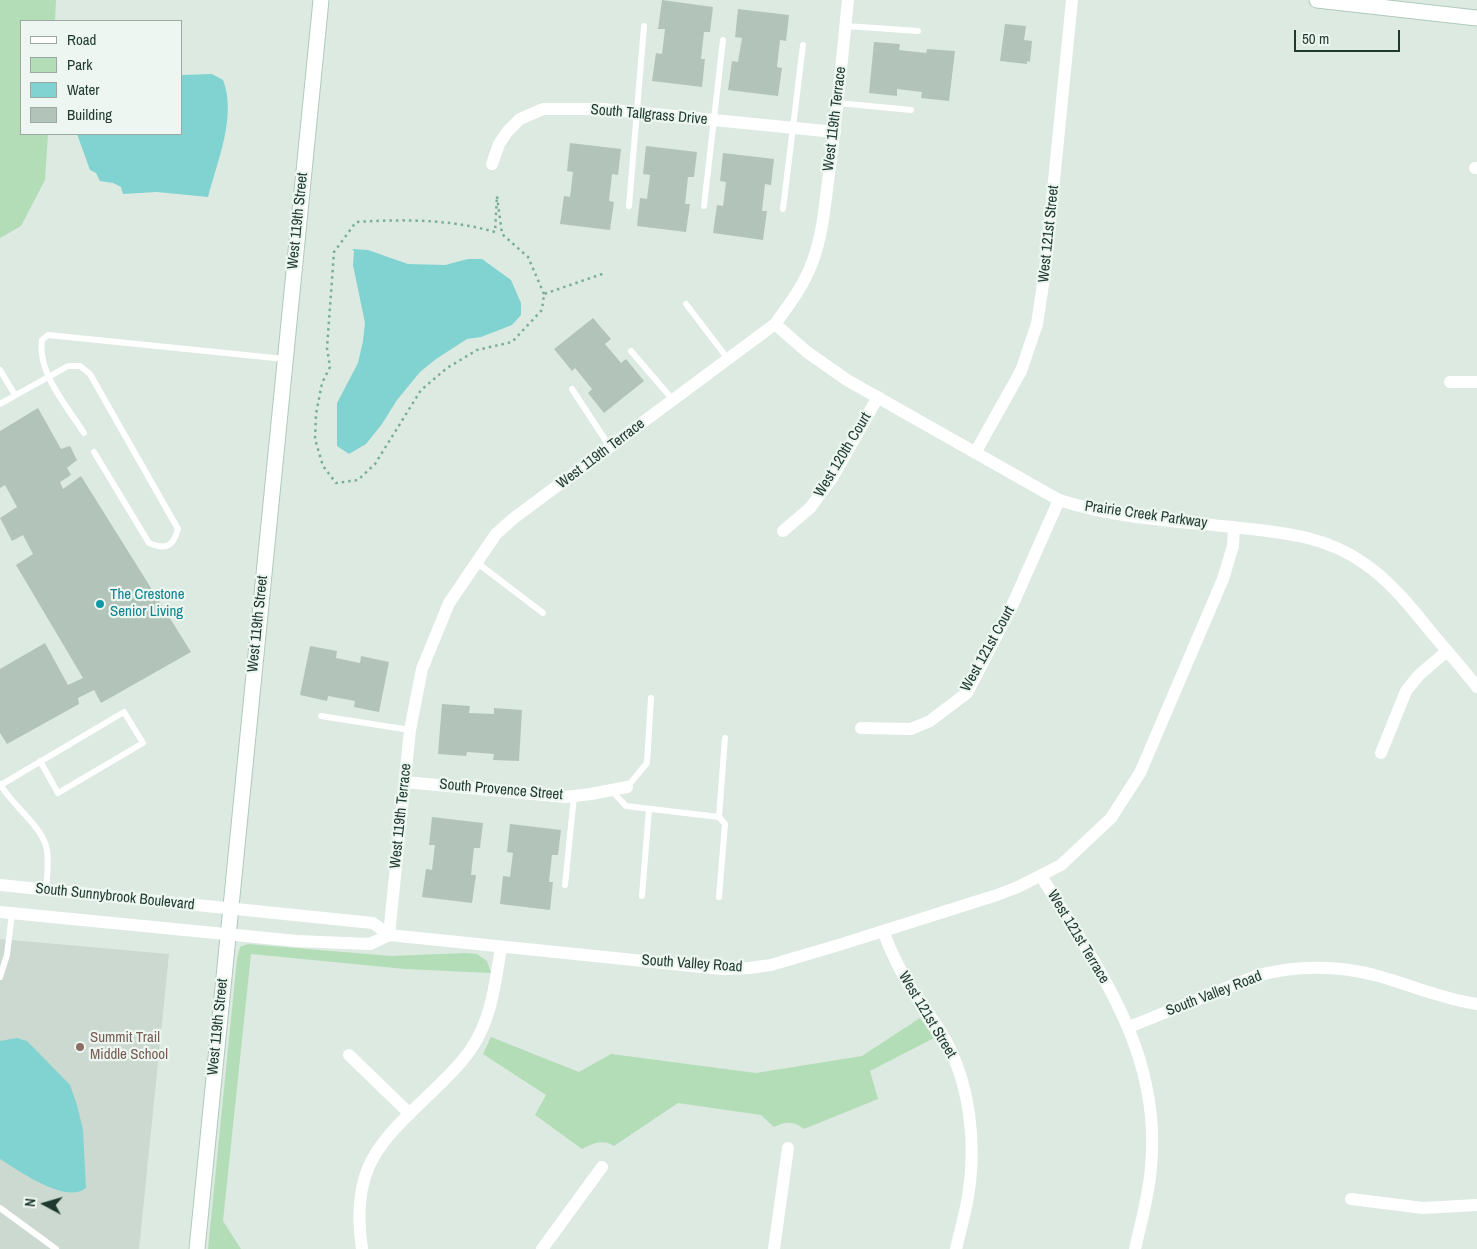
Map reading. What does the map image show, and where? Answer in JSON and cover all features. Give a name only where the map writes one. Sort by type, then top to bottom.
[{"type":"main road","name":"West 119th Street","points":[[197,1249],[321,0]]},
{"type":"main road","points":[[1317,0],[1477,18]]},
{"type":"street","name":"West 119th Terrace","points":[[389,935],[410,730],[422,668],[449,603],[496,534],[514,518],[774,324],[803,282],[813,262],[822,223],[835,132],[848,0]]},
{"type":"street","name":"West 121st Street","points":[[974,452],[1021,370],[1037,324],[1046,271],[1072,0]]},
{"type":"street","name":"South Tallgrass Drive","points":[[492,164],[499,144],[507,132],[520,119],[543,109],[603,109],[835,132]]},
{"type":"street","name":"Prairie Creek Parkway","points":[[774,324],[828,368],[1060,500],[1103,512],[1300,536],[1319,540],[1350,554],[1372,568],[1390,584],[1477,687]]},
{"type":"street","points":[[1450,382],[1477,382]]},
{"type":"street","name":"West 120th Court","points":[[783,531],[810,508],[827,485],[878,397]]},
{"type":"street","name":"West 121st Court","points":[[861,728],[912,728],[930,721],[967,693],[1012,606],[1060,500]]},
{"type":"street","name":"West 121st Terrace","points":[[1135,1249],[1152,1166],[1152,1115],[1145,1073],[1129,1027],[1102,976],[1041,876],[1061,865],[1111,818],[1140,773],[1223,579],[1233,546],[1234,527]]},
{"type":"street","points":[[1381,753],[1406,691],[1418,676],[1447,651]]},
{"type":"street","name":"South Provence Street","points":[[405,782],[565,797],[627,787]]},
{"type":"street","name":"South Valley Road","points":[[230,909],[373,923],[389,935],[501,948],[714,968],[750,968],[772,965],[884,931],[996,895],[1041,876]]},
{"type":"street","name":"South Sunnybrook Boulevard","points":[[0,885],[230,909]]},
{"type":"street","name":"South Sunnybrook Boulevard","points":[[6,912],[227,934]]},
{"type":"street","name":"West 121st Street","points":[[884,931],[892,955],[902,974],[943,1035],[954,1056],[966,1099],[971,1132],[971,1172],[968,1196],[956,1249]]},
{"type":"street","name":"South Valley Road","points":[[227,934],[297,941],[370,944],[389,935]]},
{"type":"street","points":[[362,1249],[360,1206],[366,1175],[377,1152],[410,1114],[460,1063],[480,1035],[491,1005],[501,948]]},
{"type":"street","name":"South Valley Road","points":[[1129,1027],[1256,976],[1277,971],[1309,968],[1360,972],[1451,999],[1477,1004]]},
{"type":"street","points":[[349,1055],[410,1114]]},
{"type":"street","points":[[774,1249],[788,1148]]},
{"type":"street","points":[[542,1249],[602,1167]]},
{"type":"street","points":[[1351,1199],[1424,1208],[1477,1205]]},
{"type":"lane","points":[[629,206],[644,26]]},
{"type":"lane","points":[[846,26],[918,31]]},
{"type":"lane","points":[[704,206],[723,40]]},
{"type":"lane","points":[[782,209],[794,128],[803,45]]},
{"type":"lane","points":[[838,103],[911,110]]},
{"type":"lane","points":[[686,304],[728,359]]},
{"type":"lane","points":[[84,433],[48,376],[41,349],[42,340],[48,335],[285,359]]},
{"type":"lane","points":[[631,352],[673,400]]},
{"type":"lane","points":[[0,404],[68,366],[80,366],[90,374],[178,529],[175,540],[168,546],[160,547],[149,544],[94,452]]},
{"type":"lane","points":[[0,370],[16,395]]},
{"type":"lane","points":[[572,389],[610,447]]},
{"type":"lane","points":[[476,562],[542,613]]},
{"type":"lane","points":[[627,787],[646,763],[652,698]]},
{"type":"lane","points":[[40,761],[58,793],[143,743],[124,712],[0,784],[18,809],[38,830],[46,844],[46,890]]},
{"type":"lane","points":[[321,716],[410,730]]},
{"type":"lane","points":[[719,817],[725,738]]},
{"type":"lane","points":[[611,790],[626,806],[719,817],[725,824],[719,897]]},
{"type":"lane","points":[[565,885],[574,796]]},
{"type":"lane","points":[[642,896],[649,809]]},
{"type":"lane","points":[[0,977],[8,955],[6,912]]},
{"type":"lane","points":[[0,1208],[56,1249]]},
{"type":"path","points":[[497,196],[502,234],[528,257],[544,294],[542,310],[512,342],[477,350],[447,368],[421,390],[375,464],[358,480],[336,483],[323,466],[315,439],[316,414],[322,383],[330,367],[327,348],[334,252],[356,222],[396,219],[439,222],[495,232],[497,196]]},
{"type":"path","points":[[544,294],[605,273]]},
{"type":"shaded area","name":"Summit Trail Middle School","points":[[0,939],[169,954],[139,1249],[0,1249]]},
{"type":"green space","points":[[0,0],[56,0],[55,20],[20,20],[20,135],[48,135],[45,180],[21,226],[0,238]]},
{"type":"green space","points":[[248,944],[391,956],[477,954],[487,961],[491,973],[405,969],[251,954],[223,1221],[241,1249],[208,1249],[237,959],[240,947]]},
{"type":"green space","points":[[920,1018],[934,1038],[870,1071],[878,1099],[804,1129],[797,1124],[790,1123],[774,1127],[761,1115],[678,1103],[614,1146],[598,1143],[582,1149],[535,1115],[546,1095],[483,1054],[491,1037],[579,1072],[611,1054],[756,1073],[862,1056]]},
{"type":"water","points":[[212,74],[223,80],[227,94],[227,124],[208,197],[157,192],[123,194],[121,187],[113,183],[100,181],[96,173],[90,170],[77,135],[182,135],[182,75]]},
{"type":"water","points":[[352,249],[368,250],[408,264],[445,265],[468,259],[482,259],[511,280],[521,303],[521,315],[512,325],[481,337],[467,339],[436,359],[420,372],[397,400],[382,424],[366,444],[349,454],[337,446],[337,403],[358,363],[365,323],[353,265],[354,251]]},
{"type":"water","points":[[17,1038],[27,1041],[70,1085],[83,1130],[86,1188],[77,1192],[67,1192],[42,1184],[0,1159],[0,1041]]},
{"type":"building","points":[[662,0],[713,7],[710,32],[704,32],[701,59],[705,59],[702,87],[652,81],[656,53],[662,54],[665,29],[658,29]]},
{"type":"building","points":[[738,9],[789,15],[786,41],[780,40],[777,67],[782,68],[778,96],[728,90],[732,61],[738,62],[742,38],[735,37]]},
{"type":"building","points":[[1005,24],[1026,26],[1024,40],[1032,41],[1030,62],[1027,61],[1027,64],[1000,61]]},
{"type":"building","points":[[874,42],[900,44],[899,50],[926,53],[927,49],[955,51],[949,101],[921,98],[922,92],[897,89],[897,96],[869,93]]},
{"type":"building","points":[[570,143],[621,149],[618,175],[612,174],[609,201],[614,202],[610,230],[560,224],[564,196],[570,197],[573,172],[567,171]]},
{"type":"building","points":[[646,146],[697,152],[694,177],[688,177],[685,204],[690,204],[686,232],[637,226],[640,198],[647,199],[650,175],[643,174]]},
{"type":"building","points":[[723,153],[774,159],[771,185],[765,184],[762,211],[767,211],[763,240],[713,233],[717,205],[723,206],[726,182],[720,181]]},
{"type":"building","points":[[593,318],[611,339],[605,344],[621,363],[626,359],[644,381],[604,413],[588,393],[592,389],[575,368],[572,371],[554,349]]},
{"type":"building","name":"The Crestone Senior Living","points":[[38,408],[61,449],[70,446],[77,460],[67,468],[71,475],[60,482],[63,489],[81,476],[191,652],[101,703],[94,690],[78,698],[79,704],[7,744],[0,733],[0,669],[45,643],[68,685],[83,678],[16,565],[33,554],[23,535],[12,541],[0,518],[17,507],[5,485],[0,488],[0,431]]},
{"type":"building","points":[[310,646],[337,651],[336,658],[360,663],[361,656],[389,662],[379,712],[354,707],[355,701],[328,696],[327,701],[300,695]]},
{"type":"building","points":[[442,704],[470,706],[469,713],[494,714],[494,708],[522,710],[519,761],[493,760],[494,754],[467,752],[466,756],[438,754]]},
{"type":"building","points":[[432,817],[483,823],[480,848],[474,848],[471,875],[476,875],[472,903],[422,897],[426,869],[432,870],[435,845],[429,845]]},
{"type":"building","points":[[510,824],[561,830],[558,855],[552,855],[549,882],[553,882],[550,910],[500,904],[503,876],[510,877],[513,853],[507,852]]},
{"type":"place","name":"The Crestone Senior Living","points":[[100,604]]},
{"type":"place","name":"Summit Trail Middle School","points":[[80,1047]]}]
